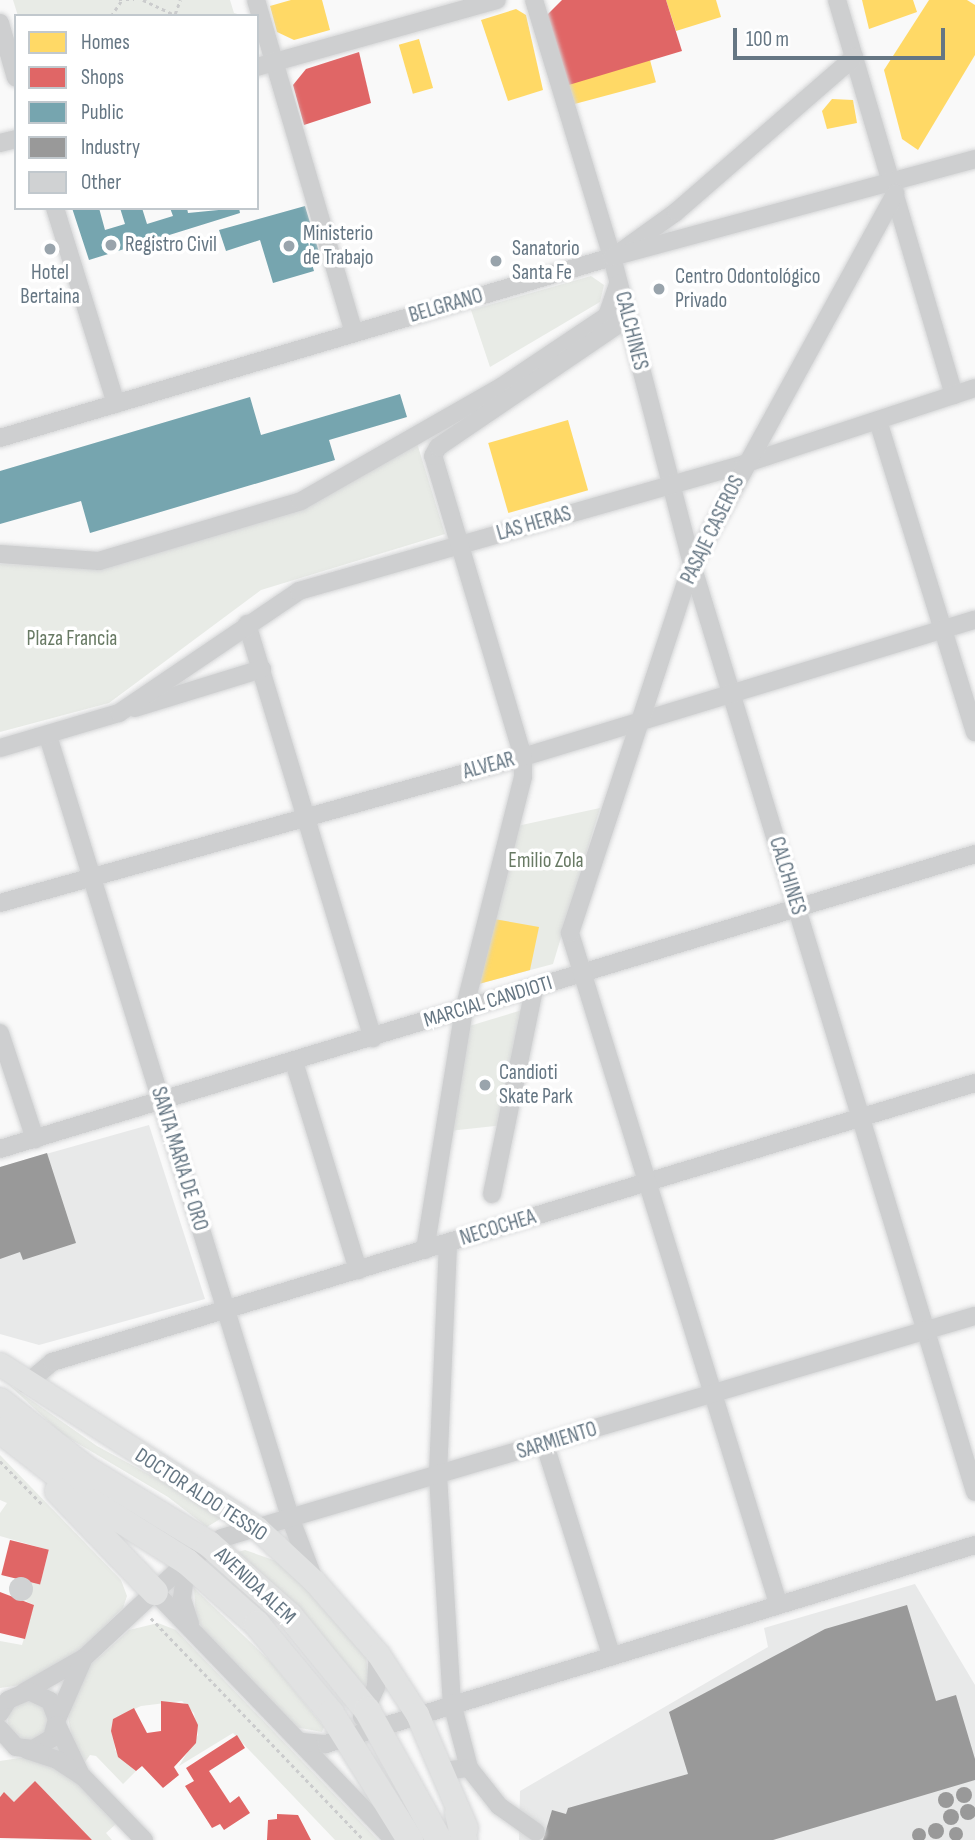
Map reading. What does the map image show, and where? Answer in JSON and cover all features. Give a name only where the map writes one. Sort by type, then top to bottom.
[{"type":"highway","name":"AVENIDA ALEM","points":[[0,1401],[86,1469],[209,1544],[290,1616],[372,1719],[439,1840]]},
{"type":"highway","name":"AVENIDA ALEM","points":[[2,1432],[92,1502],[187,1562],[280,1648],[347,1736],[410,1840]]},
{"type":"highway","points":[[2,1432],[147,1599]]},
{"type":"highway","points":[[458,1813],[464,1840]]},
{"type":"main road","name":"DOCTOR ALDO TESSIO","points":[[0,1364],[26,1384],[257,1528],[314,1581],[378,1654],[417,1714],[443,1771],[458,1813],[473,1840]]},
{"type":"street","points":[[266,64],[497,0]]},
{"type":"street","name":"CALCHINES","points":[[534,0],[612,257],[692,565],[975,1492]]},
{"type":"street","points":[[837,0],[895,187],[954,395]]},
{"type":"street","points":[[259,19],[266,64],[354,333]]},
{"type":"street","points":[[0,23],[14,71]]},
{"type":"street","points":[[612,257],[676,212],[854,57]]},
{"type":"street","name":"BELGRANO","points":[[0,438],[612,257],[895,187],[975,159]]},
{"type":"street","name":"PASAJE CASEROS","points":[[778,1602],[711,1395],[649,1181],[570,933],[692,565],[895,187]]},
{"type":"street","points":[[56,210],[116,404]]},
{"type":"street","points":[[0,554],[99,561],[301,501],[502,387],[607,316],[618,281]]},
{"type":"street","points":[[425,1250],[464,1010],[523,778],[523,757],[433,456],[438,447],[628,318]]},
{"type":"street","name":"LAS HERAS","points":[[119,713],[299,591],[744,464],[975,388]]},
{"type":"street","points":[[878,421],[975,732]]},
{"type":"street","name":"ALVEAR","points":[[0,903],[523,757],[975,620]]},
{"type":"street","points":[[247,624],[373,1038]]},
{"type":"street","name":"LAS HERAS","points":[[0,748],[48,736],[262,669]]},
{"type":"street","name":"SANTA MARIA DE ORO","points":[[48,736],[291,1520],[314,1581]]},
{"type":"street","name":"MARCIAL CANDIOTI","points":[[0,1149],[161,1103],[582,972],[975,854]]},
{"type":"street","points":[[492,1194],[534,989]]},
{"type":"street","points":[[0,1033],[35,1139]]},
{"type":"street","points":[[294,1062],[358,1270]]},
{"type":"street","name":"NECOCHEA","points":[[26,1384],[52,1362],[975,1083]]},
{"type":"street","points":[[448,1244],[438,1476],[452,1703],[469,1768],[499,1806],[536,1832]]},
{"type":"street","name":"SARMIENTO","points":[[85,1657],[209,1544],[975,1316]]},
{"type":"street","points":[[545,1445],[611,1654]]},
{"type":"street","points":[[302,1742],[326,1744],[347,1736],[372,1719],[417,1714],[778,1602],[975,1545]]},
{"type":"street","points":[[187,1562],[182,1599],[195,1634]]},
{"type":"street","points":[[147,1599],[195,1634],[394,1840]]},
{"type":"street","points":[[372,1719],[378,1654]]},
{"type":"street","points":[[0,1713],[13,1693],[85,1657]]},
{"type":"street","points":[[0,1756],[47,1743],[85,1657]]},
{"type":"street","points":[[13,1693],[44,1696],[82,1776]]},
{"type":"street","points":[[0,1730],[24,1749],[57,1760],[82,1776],[144,1840]]},
{"type":"street","points":[[443,1771],[469,1768]]},
{"type":"path","points":[[120,1],[134,0]]},
{"type":"path","points":[[143,0],[174,14]]},
{"type":"path","points":[[0,1461],[46,1509]]},
{"type":"path","points":[[147,1599],[365,1840]]},
{"type":"shaded area","points":[[149,1125],[205,1299],[39,1345],[0,1334],[0,1167]]},
{"type":"shaded area","points":[[915,1584],[975,1685],[975,1840],[519,1840],[520,1791],[768,1647],[764,1628]]},
{"type":"green space","points":[[13,0],[230,0],[234,13],[237,14],[17,14]]},
{"type":"green space","points":[[591,276],[604,285],[600,302],[490,367],[471,310]]},
{"type":"green space","name":"Plaza Francia","points":[[417,443],[445,534],[261,590],[109,703],[0,732],[0,564],[90,568],[298,510]]},
{"type":"green space","name":"Emilio Zola","points":[[600,808],[553,964],[475,985],[517,826]]},
{"type":"green space","name":"Candioti Skate Park","points":[[529,1008],[504,1125],[449,1131],[466,1027]]},
{"type":"green space","points":[[8,1384],[97,1446],[225,1516],[207,1527],[168,1497],[62,1434]]},
{"type":"green space","points":[[0,1455],[121,1580],[127,1596],[123,1608],[75,1655],[21,1685],[0,1688],[0,1641],[22,1645],[34,1605],[26,1601],[31,1582],[40,1584],[49,1550],[0,1536],[0,1513],[7,1503],[0,1500]]},
{"type":"green space","points":[[245,1550],[282,1563],[353,1638],[366,1657],[369,1680],[363,1697],[230,1554]]},
{"type":"green space","points":[[194,1588],[271,1662],[324,1727],[322,1732],[295,1727],[205,1633],[196,1619]]},
{"type":"green space","points":[[158,1623],[176,1630],[378,1840],[335,1840],[233,1733],[179,1766],[198,1735],[194,1713],[182,1701],[141,1706],[113,1719],[115,1750],[136,1771],[123,1784],[96,1756],[90,1755],[85,1762],[73,1744],[68,1717],[86,1669],[129,1630]]},
{"type":"green space","points":[[28,1701],[42,1707],[48,1721],[42,1735],[28,1741],[14,1735],[8,1721],[14,1707]]},
{"type":"green space","points":[[26,1757],[66,1773],[116,1824],[106,1833],[112,1840],[92,1840],[35,1782],[14,1802],[4,1793],[0,1797],[0,1761]]},
{"type":"building: Homes","points":[[291,0],[322,0],[330,30],[294,40],[277,32],[270,6]]},
{"type":"building: Homes","points":[[666,0],[716,0],[721,17],[676,31]]},
{"type":"building: Homes","points":[[862,0],[913,0],[917,12],[869,29]]},
{"type":"building: Homes","points":[[929,0],[967,0],[975,5],[975,55],[918,150],[902,139],[884,70]]},
{"type":"building: Homes","points":[[516,9],[526,15],[543,90],[508,101],[481,20]]},
{"type":"building: Homes","points":[[419,39],[433,88],[413,94],[399,45]]},
{"type":"building: Homes","points":[[650,60],[656,82],[568,106],[562,84]]},
{"type":"building: Homes","points":[[832,99],[853,100],[857,123],[827,129],[822,111]]},
{"type":"building: Homes","points":[[568,420],[588,490],[508,513],[488,443]]},
{"type":"building: Homes","points":[[494,919],[539,927],[530,970],[475,985]]},
{"type":"building: Shops","points":[[562,0],[666,0],[682,51],[562,87],[541,21]]},
{"type":"building: Shops","points":[[359,52],[371,103],[304,125],[293,85],[306,69]]},
{"type":"building: Shops","points":[[10,1540],[49,1550],[40,1585],[1,1575]]},
{"type":"building: Shops","points":[[0,1592],[34,1605],[25,1639],[0,1633]]},
{"type":"building: Shops","points":[[161,1701],[188,1704],[198,1725],[196,1743],[174,1767],[179,1775],[163,1788],[142,1766],[136,1771],[118,1757],[111,1731],[113,1719],[134,1708],[147,1733],[161,1731]]},
{"type":"building: Shops","points":[[237,1735],[245,1748],[209,1771],[230,1803],[239,1796],[250,1813],[224,1830],[220,1824],[212,1828],[185,1786],[194,1781],[186,1768]]},
{"type":"building: Shops","points":[[35,1781],[92,1840],[0,1838],[0,1797],[4,1792],[14,1802]]},
{"type":"building: Shops","points":[[277,1814],[298,1815],[311,1840],[267,1840],[268,1820],[277,1819]]},
{"type":"building: Public","name":"Ministerio de Trabajo","points":[[305,206],[319,252],[309,254],[314,271],[273,283],[260,240],[226,251],[219,230]]},
{"type":"building: Public","name":"Registro Civil","points":[[73,210],[100,210],[105,230],[125,224],[121,210],[143,210],[147,224],[173,216],[171,210],[187,210],[188,213],[239,210],[240,213],[89,260]]},
{"type":"building: Public","points":[[400,394],[407,417],[329,440],[335,460],[90,533],[81,501],[0,524],[0,471],[250,397],[261,435]]},
{"type":"building: Industry","points":[[47,1153],[76,1243],[23,1260],[20,1252],[0,1259],[0,1167]]},
{"type":"building: Industry","points":[[907,1605],[936,1701],[956,1695],[975,1759],[975,1780],[773,1840],[543,1840],[552,1810],[566,1814],[568,1808],[688,1774],[669,1712],[825,1629]]},
{"type":"building: Industry","points":[[964,1787],[972,1795],[964,1803],[956,1795]]},
{"type":"building: Industry","points":[[946,1792],[954,1800],[946,1808],[938,1800]]},
{"type":"building: Industry","points":[[968,1804],[976,1812],[968,1820],[960,1812]]},
{"type":"building: Industry","points":[[951,1809],[959,1817],[951,1825],[943,1817]]},
{"type":"building: Industry","points":[[936,1823],[944,1831],[936,1839],[928,1831]]},
{"type":"building: Industry","points":[[953,1827],[959,1827],[963,1834],[959,1841],[953,1841],[949,1837],[949,1831]]},
{"type":"building: Industry","points":[[914,1830],[924,1830],[924,1840],[914,1840]]},
{"type":"building: Other","points":[[16,1577],[26,1577],[33,1584],[33,1594],[26,1601],[16,1601],[9,1594],[9,1584]]},
{"type":"place","name":"Registro Civil","points":[[111,245]]},
{"type":"place","name":"Ministerio de Trabajo","points":[[289,246]]},
{"type":"place","name":"Hotel Bertaina","points":[[50,249]]},
{"type":"place","name":"Sanatorio Santa Fe","points":[[496,261]]},
{"type":"place","name":"Centro Odontológico Privado","points":[[659,289]]},
{"type":"place","name":"Candioti Skate Park","points":[[485,1085]]}]
